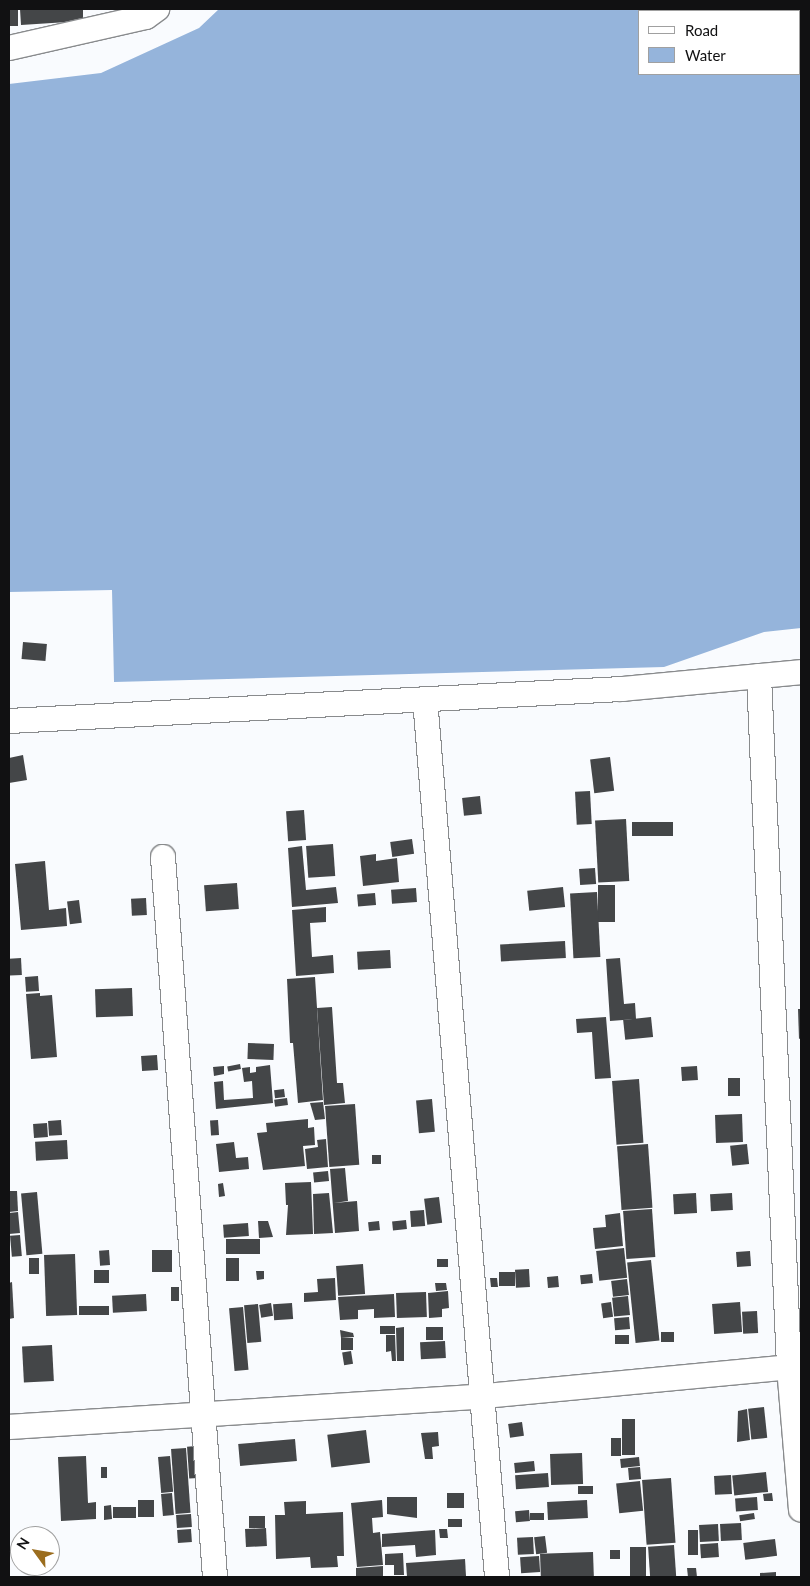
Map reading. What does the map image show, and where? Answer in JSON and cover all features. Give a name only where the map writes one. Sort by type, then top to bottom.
[{"type":"street","points":[[9,48],[146,17],[157,9]]},
{"type":"street","points":[[9,721],[622,689],[801,672]]},
{"type":"street","points":[[759,676],[801,1509]]},
{"type":"street","points":[[425,699],[484,1396],[497,1577]]},
{"type":"street","points":[[163,857],[215,1577]]},
{"type":"street","points":[[9,1427],[484,1396],[795,1366]]},
{"type":"water","points":[[219,9],[801,9],[801,628],[764,632],[664,667],[114,682],[112,590],[9,592],[9,84],[101,73],[199,28]]},
{"type":"building","points":[[9,9],[18,9],[18,26],[9,26]]},
{"type":"building","points":[[20,9],[83,9],[83,21],[21,25]]},
{"type":"building","points":[[23,642],[47,644],[45,661],[22,659]]},
{"type":"building","points":[[23,755],[27,780],[9,783],[9,758]]},
{"type":"building","points":[[610,757],[614,791],[594,793],[590,759]]},
{"type":"building","points":[[590,791],[592,824],[577,825],[575,792]]},
{"type":"building","points":[[480,796],[482,814],[464,816],[462,798]]},
{"type":"building","points":[[304,810],[306,840],[288,841],[286,811]]},
{"type":"building","points":[[626,819],[629,881],[598,883],[595,821]]},
{"type":"building","points":[[632,822],[673,822],[673,836],[632,836]]},
{"type":"building","points":[[412,839],[414,854],[392,857],[390,842]]},
{"type":"building","points":[[333,844],[335,876],[308,878],[306,846]]},
{"type":"building","points":[[302,846],[306,890],[336,887],[338,903],[292,907],[288,848]]},
{"type":"building","points":[[376,854],[376,861],[397,858],[399,882],[363,886],[360,856]]},
{"type":"building","points":[[45,861],[49,910],[66,908],[67,926],[21,930],[15,864]]},
{"type":"building","points":[[595,868],[596,884],[580,885],[579,869]]},
{"type":"building","points":[[237,883],[239,909],[206,911],[204,885]]},
{"type":"building","points":[[598,885],[615,885],[615,922],[598,922]]},
{"type":"building","points":[[563,887],[565,907],[529,911],[527,891]]},
{"type":"building","points":[[416,888],[417,902],[392,904],[391,890]]},
{"type":"building","points":[[597,892],[600,957],[573,958],[570,893]]},
{"type":"building","points":[[375,893],[376,905],[358,907],[357,895]]},
{"type":"building","points":[[146,898],[147,915],[132,916],[131,899]]},
{"type":"building","points":[[79,900],[82,923],[70,924],[67,901]]},
{"type":"building","points":[[326,907],[326,922],[310,923],[312,957],[333,955],[334,973],[296,976],[292,910]]},
{"type":"building","points":[[565,941],[566,958],[501,961],[500,944]]},
{"type":"building","points":[[390,950],[391,968],[358,970],[357,952]]},
{"type":"building","points":[[21,958],[22,975],[10,976],[9,959]]},
{"type":"building","points":[[620,958],[624,1004],[635,1003],[636,1019],[610,1021],[606,959]]},
{"type":"building","points":[[38,976],[39,991],[26,992],[25,977]]},
{"type":"building","points":[[315,977],[323,1100],[298,1103],[293,1043],[290,1043],[287,979]]},
{"type":"building","points":[[132,988],[133,1016],[96,1017],[95,989]]},
{"type":"building","points":[[40,993],[40,996],[52,995],[57,1057],[31,1059],[26,994]]},
{"type":"building","points":[[332,1007],[337,1083],[343,1083],[345,1103],[324,1105],[317,1008]]},
{"type":"building","points":[[798,1009],[801,1009],[801,1038],[799,1039]]},
{"type":"building","points":[[606,1017],[611,1078],[595,1079],[592,1032],[577,1033],[576,1019]]},
{"type":"building","points":[[651,1017],[653,1037],[625,1040],[623,1020]]},
{"type":"building","points":[[248,1043],[274,1044],[273,1060],[247,1059]]},
{"type":"building","points":[[157,1055],[158,1070],[142,1071],[141,1056]]},
{"type":"building","points":[[240,1064],[241,1069],[228,1071],[227,1066]]},
{"type":"building","points":[[270,1065],[273,1103],[216,1109],[214,1082],[223,1081],[224,1100],[253,1098],[252,1081],[244,1082],[242,1068],[250,1067],[250,1073],[256,1072],[256,1067]]},
{"type":"building","points":[[224,1066],[224,1074],[214,1076],[213,1067]]},
{"type":"building","points":[[697,1066],[698,1080],[682,1081],[681,1067]]},
{"type":"building","points":[[728,1078],[740,1078],[740,1096],[728,1096]]},
{"type":"building","points":[[639,1079],[643,1143],[617,1145],[612,1081]]},
{"type":"building","points":[[284,1089],[285,1097],[275,1098],[274,1090]]},
{"type":"building","points":[[287,1098],[288,1105],[275,1107],[274,1100]]},
{"type":"building","points":[[432,1099],[435,1132],[419,1133],[416,1100]]},
{"type":"building","points":[[323,1102],[325,1119],[315,1120],[310,1103]]},
{"type":"building","points":[[355,1104],[359,1165],[329,1167],[325,1106]]},
{"type":"building","points":[[742,1114],[743,1142],[716,1143],[715,1115]]},
{"type":"building","points":[[308,1119],[308,1128],[314,1127],[315,1145],[303,1146],[305,1166],[263,1170],[257,1133],[267,1132],[266,1123]]},
{"type":"building","points":[[61,1120],[62,1135],[49,1136],[48,1121]]},
{"type":"building","points":[[218,1120],[219,1135],[211,1136],[210,1121]]},
{"type":"building","points":[[47,1123],[48,1137],[34,1138],[33,1124]]},
{"type":"building","points":[[326,1139],[328,1167],[307,1169],[305,1149],[318,1147],[317,1140]]},
{"type":"building","points":[[67,1140],[68,1159],[36,1161],[35,1142]]},
{"type":"building","points":[[234,1142],[236,1158],[248,1157],[249,1169],[219,1172],[216,1144]]},
{"type":"building","points":[[648,1144],[652,1208],[622,1210],[617,1146]]},
{"type":"building","points":[[747,1144],[749,1164],[732,1166],[730,1146]]},
{"type":"building","points":[[372,1155],[381,1155],[381,1164],[372,1164]]},
{"type":"building","points":[[345,1168],[348,1201],[334,1203],[357,1201],[359,1231],[335,1233],[330,1169]]},
{"type":"building","points":[[328,1171],[329,1181],[314,1183],[313,1173]]},
{"type":"building","points":[[311,1182],[313,1234],[286,1235],[288,1205],[286,1205],[285,1183]]},
{"type":"building","points":[[223,1183],[225,1196],[219,1197],[218,1184]]},
{"type":"building","points":[[9,1191],[17,1191],[18,1211],[9,1212]]},
{"type":"building","points":[[37,1192],[42,1254],[26,1255],[21,1193]]},
{"type":"building","points":[[329,1193],[333,1233],[314,1234],[313,1194]]},
{"type":"building","points":[[696,1193],[697,1213],[674,1214],[673,1194]]},
{"type":"building","points":[[732,1193],[733,1210],[711,1211],[710,1194]]},
{"type":"building","points":[[439,1197],[442,1223],[427,1225],[424,1199]]},
{"type":"building","points":[[652,1209],[655,1257],[626,1259],[623,1211]]},
{"type":"building","points":[[424,1210],[425,1226],[411,1227],[410,1211]]},
{"type":"building","points":[[18,1212],[20,1233],[9,1234],[9,1213]]},
{"type":"building","points":[[620,1213],[623,1246],[595,1249],[593,1228],[606,1227],[605,1215]]},
{"type":"building","points":[[406,1220],[407,1229],[393,1230],[392,1221]]},
{"type":"building","points":[[258,1221],[268,1221],[273,1237],[259,1238]]},
{"type":"building","points":[[379,1221],[380,1230],[369,1231],[368,1222]]},
{"type":"building","points":[[248,1223],[249,1236],[224,1238],[223,1225]]},
{"type":"building","points":[[20,1235],[22,1256],[12,1257],[10,1236]]},
{"type":"building","points":[[226,1239],[260,1239],[260,1254],[226,1254]]},
{"type":"building","points":[[624,1248],[627,1278],[599,1281],[596,1251]]},
{"type":"building","points":[[109,1250],[110,1265],[100,1266],[99,1251]]},
{"type":"building","points":[[152,1250],[172,1250],[172,1272],[152,1272]]},
{"type":"building","points":[[750,1251],[751,1266],[737,1267],[736,1252]]},
{"type":"building","points":[[75,1254],[77,1315],[46,1316],[44,1255]]},
{"type":"building","points":[[29,1258],[39,1258],[39,1274],[29,1274]]},
{"type":"building","points":[[226,1258],[239,1258],[239,1281],[226,1281]]},
{"type":"building","points":[[437,1259],[448,1259],[448,1267],[437,1267]]},
{"type":"building","points":[[651,1260],[659,1341],[636,1343],[627,1263]]},
{"type":"building","points":[[363,1264],[365,1294],[338,1296],[336,1266]]},
{"type":"building","points":[[529,1269],[530,1287],[516,1288],[515,1270]]},
{"type":"building","points":[[94,1270],[109,1270],[109,1283],[94,1283]]},
{"type":"building","points":[[256,1271],[264,1271],[264,1279],[257,1280]]},
{"type":"building","points":[[499,1272],[515,1272],[515,1286],[499,1286]]},
{"type":"building","points":[[592,1274],[593,1283],[581,1284],[580,1275]]},
{"type":"building","points":[[558,1276],[559,1287],[548,1288],[547,1277]]},
{"type":"building","points":[[335,1278],[336,1300],[304,1302],[304,1293],[318,1292],[317,1279]]},
{"type":"building","points":[[490,1278],[497,1278],[498,1287],[491,1287]]},
{"type":"building","points":[[627,1279],[629,1295],[613,1297],[611,1281]]},
{"type":"building","points":[[12,1282],[14,1318],[9,1319],[9,1283]]},
{"type":"building","points":[[435,1283],[446,1283],[447,1290],[436,1291]]},
{"type":"building","points":[[171,1287],[179,1287],[179,1301],[171,1301]]},
{"type":"building","points":[[448,1291],[449,1308],[442,1309],[442,1317],[429,1318],[428,1293]]},
{"type":"building","points":[[426,1292],[427,1317],[397,1318],[396,1293]]},
{"type":"building","points":[[146,1294],[147,1311],[113,1313],[112,1296]]},
{"type":"building","points":[[394,1294],[395,1317],[374,1318],[374,1309],[358,1310],[358,1319],[340,1320],[338,1297]]},
{"type":"building","points":[[628,1296],[630,1315],[614,1317],[612,1298]]},
{"type":"building","points":[[611,1302],[613,1317],[603,1318],[601,1303]]},
{"type":"building","points":[[740,1302],[742,1332],[714,1334],[712,1304]]},
{"type":"building","points":[[271,1303],[273,1316],[261,1318],[259,1305]]},
{"type":"building","points":[[292,1303],[293,1319],[274,1320],[273,1304]]},
{"type":"building","points":[[258,1304],[261,1342],[247,1343],[244,1305]]},
{"type":"building","points":[[79,1306],[109,1306],[109,1315],[79,1315]]},
{"type":"building","points":[[243,1307],[248,1370],[235,1371],[229,1308]]},
{"type":"building","points":[[757,1311],[758,1333],[743,1334],[742,1312]]},
{"type":"building","points":[[629,1317],[630,1329],[615,1330],[614,1318]]},
{"type":"building","points":[[380,1326],[395,1326],[395,1334],[380,1334]]},
{"type":"building","points":[[404,1327],[404,1361],[397,1361],[396,1328]]},
{"type":"building","points":[[426,1327],[443,1327],[443,1340],[426,1340]]},
{"type":"building","points":[[340,1330],[353,1333],[354,1337],[341,1338]]},
{"type":"building","points":[[661,1332],[674,1332],[674,1342],[661,1342]]},
{"type":"building","points":[[386,1335],[395,1335],[396,1361],[392,1361],[391,1351],[386,1352]]},
{"type":"building","points":[[615,1335],[629,1335],[629,1344],[615,1344]]},
{"type":"building","points":[[341,1338],[353,1338],[353,1350],[341,1350]]},
{"type":"building","points":[[445,1341],[446,1358],[421,1359],[420,1342]]},
{"type":"building","points":[[52,1345],[54,1381],[24,1383],[22,1347]]},
{"type":"building","points":[[351,1351],[353,1364],[344,1365],[342,1352]]},
{"type":"building","points":[[764,1407],[767,1438],[751,1440],[748,1409]]},
{"type":"building","points":[[747,1409],[750,1440],[737,1442],[738,1411]]},
{"type":"building","points":[[622,1419],[635,1419],[635,1455],[622,1455]]},
{"type":"building","points":[[522,1422],[524,1436],[510,1438],[508,1424]]},
{"type":"building","points":[[366,1430],[370,1463],[331,1468],[327,1435]]},
{"type":"building","points":[[438,1432],[439,1446],[432,1447],[433,1459],[425,1459],[421,1433]]},
{"type":"building","points":[[611,1438],[621,1438],[621,1456],[611,1456]]},
{"type":"building","points":[[295,1439],[297,1461],[240,1466],[238,1444]]},
{"type":"building","points":[[196,1446],[198,1478],[189,1479],[187,1447]]},
{"type":"building","points":[[186,1448],[191,1513],[176,1514],[171,1449]]},
{"type":"building","points":[[582,1453],[583,1484],[551,1485],[550,1454]]},
{"type":"building","points":[[86,1456],[88,1503],[96,1502],[96,1519],[61,1521],[58,1457]]},
{"type":"building","points":[[170,1456],[173,1492],[161,1493],[158,1457]]},
{"type":"building","points":[[639,1457],[640,1466],[621,1468],[620,1459]]},
{"type":"building","points":[[534,1461],[535,1471],[515,1473],[514,1463]]},
{"type":"building","points":[[101,1467],[107,1467],[107,1478],[101,1478]]},
{"type":"building","points":[[640,1467],[641,1479],[629,1480],[628,1468]]},
{"type":"building","points":[[766,1472],[768,1492],[734,1495],[732,1476]]},
{"type":"building","points":[[548,1473],[549,1487],[516,1489],[515,1475]]},
{"type":"building","points":[[731,1475],[732,1494],[715,1495],[714,1476]]},
{"type":"building","points":[[671,1478],[676,1543],[647,1545],[642,1480]]},
{"type":"building","points":[[640,1481],[643,1511],[619,1513],[616,1484]]},
{"type":"building","points":[[578,1486],[593,1486],[593,1494],[578,1494]]},
{"type":"building","points":[[172,1493],[174,1515],[163,1516],[161,1494]]},
{"type":"building","points":[[447,1493],[464,1493],[464,1508],[447,1508]]},
{"type":"building","points":[[772,1493],[773,1501],[764,1501],[763,1494]]},
{"type":"building","points":[[387,1497],[417,1497],[417,1518],[387,1514]]},
{"type":"building","points":[[757,1497],[758,1510],[736,1512],[735,1499]]},
{"type":"building","points":[[138,1500],[154,1500],[154,1517],[138,1517]]},
{"type":"building","points":[[382,1500],[383,1517],[372,1518],[373,1533],[380,1532],[383,1565],[357,1567],[351,1503]]},
{"type":"building","points":[[587,1500],[588,1518],[548,1520],[547,1502]]},
{"type":"building","points":[[306,1501],[306,1514],[343,1512],[344,1556],[337,1556],[338,1567],[311,1568],[310,1557],[276,1559],[275,1515],[285,1515],[284,1502]]},
{"type":"building","points":[[111,1505],[112,1519],[104,1520],[104,1506]]},
{"type":"building","points":[[113,1507],[136,1507],[136,1518],[113,1518]]},
{"type":"building","points":[[529,1510],[530,1521],[516,1522],[515,1511]]},
{"type":"building","points":[[530,1513],[544,1513],[544,1520],[530,1520]]},
{"type":"building","points":[[754,1513],[755,1519],[740,1521],[739,1515]]},
{"type":"building","points":[[191,1514],[192,1527],[177,1528],[176,1515]]},
{"type":"building","points":[[249,1516],[265,1516],[265,1528],[249,1528]]},
{"type":"building","points":[[448,1519],[462,1519],[462,1527],[448,1527]]},
{"type":"building","points":[[741,1523],[742,1540],[721,1541],[720,1524]]},
{"type":"building","points":[[718,1524],[719,1541],[700,1542],[699,1525]]},
{"type":"building","points":[[266,1528],[267,1546],[246,1547],[245,1529]]},
{"type":"building","points":[[191,1529],[192,1542],[178,1543],[177,1530]]},
{"type":"building","points":[[439,1529],[447,1529],[448,1538],[440,1538]]},
{"type":"building","points":[[435,1530],[436,1555],[416,1557],[415,1545],[382,1547],[382,1534]]},
{"type":"building","points":[[688,1530],[698,1530],[698,1555],[688,1555]]},
{"type":"building","points":[[545,1536],[547,1553],[536,1554],[534,1537]]},
{"type":"building","points":[[533,1537],[534,1554],[518,1555],[517,1538]]},
{"type":"building","points":[[775,1539],[777,1556],[745,1560],[743,1543]]},
{"type":"building","points":[[718,1543],[719,1557],[701,1558],[700,1544]]},
{"type":"building","points":[[674,1545],[676,1577],[650,1577],[648,1547]]},
{"type":"building","points":[[630,1547],[646,1547],[646,1577],[630,1577]]},
{"type":"building","points":[[610,1550],[620,1550],[620,1559],[610,1559]]},
{"type":"building","points":[[593,1552],[594,1577],[541,1577],[540,1554]]},
{"type":"building","points":[[403,1553],[404,1575],[394,1575],[394,1565],[385,1565],[385,1554]]},
{"type":"building","points":[[539,1556],[540,1572],[521,1573],[520,1557]]},
{"type":"building","points":[[465,1559],[466,1576],[407,1577],[406,1563]]},
{"type":"building","points":[[383,1566],[383,1577],[356,1577],[356,1568]]},
{"type":"building","points":[[687,1568],[696,1568],[697,1577],[688,1577]]},
{"type":"building","points":[[776,1572],[776,1577],[760,1577],[760,1573]]}]
